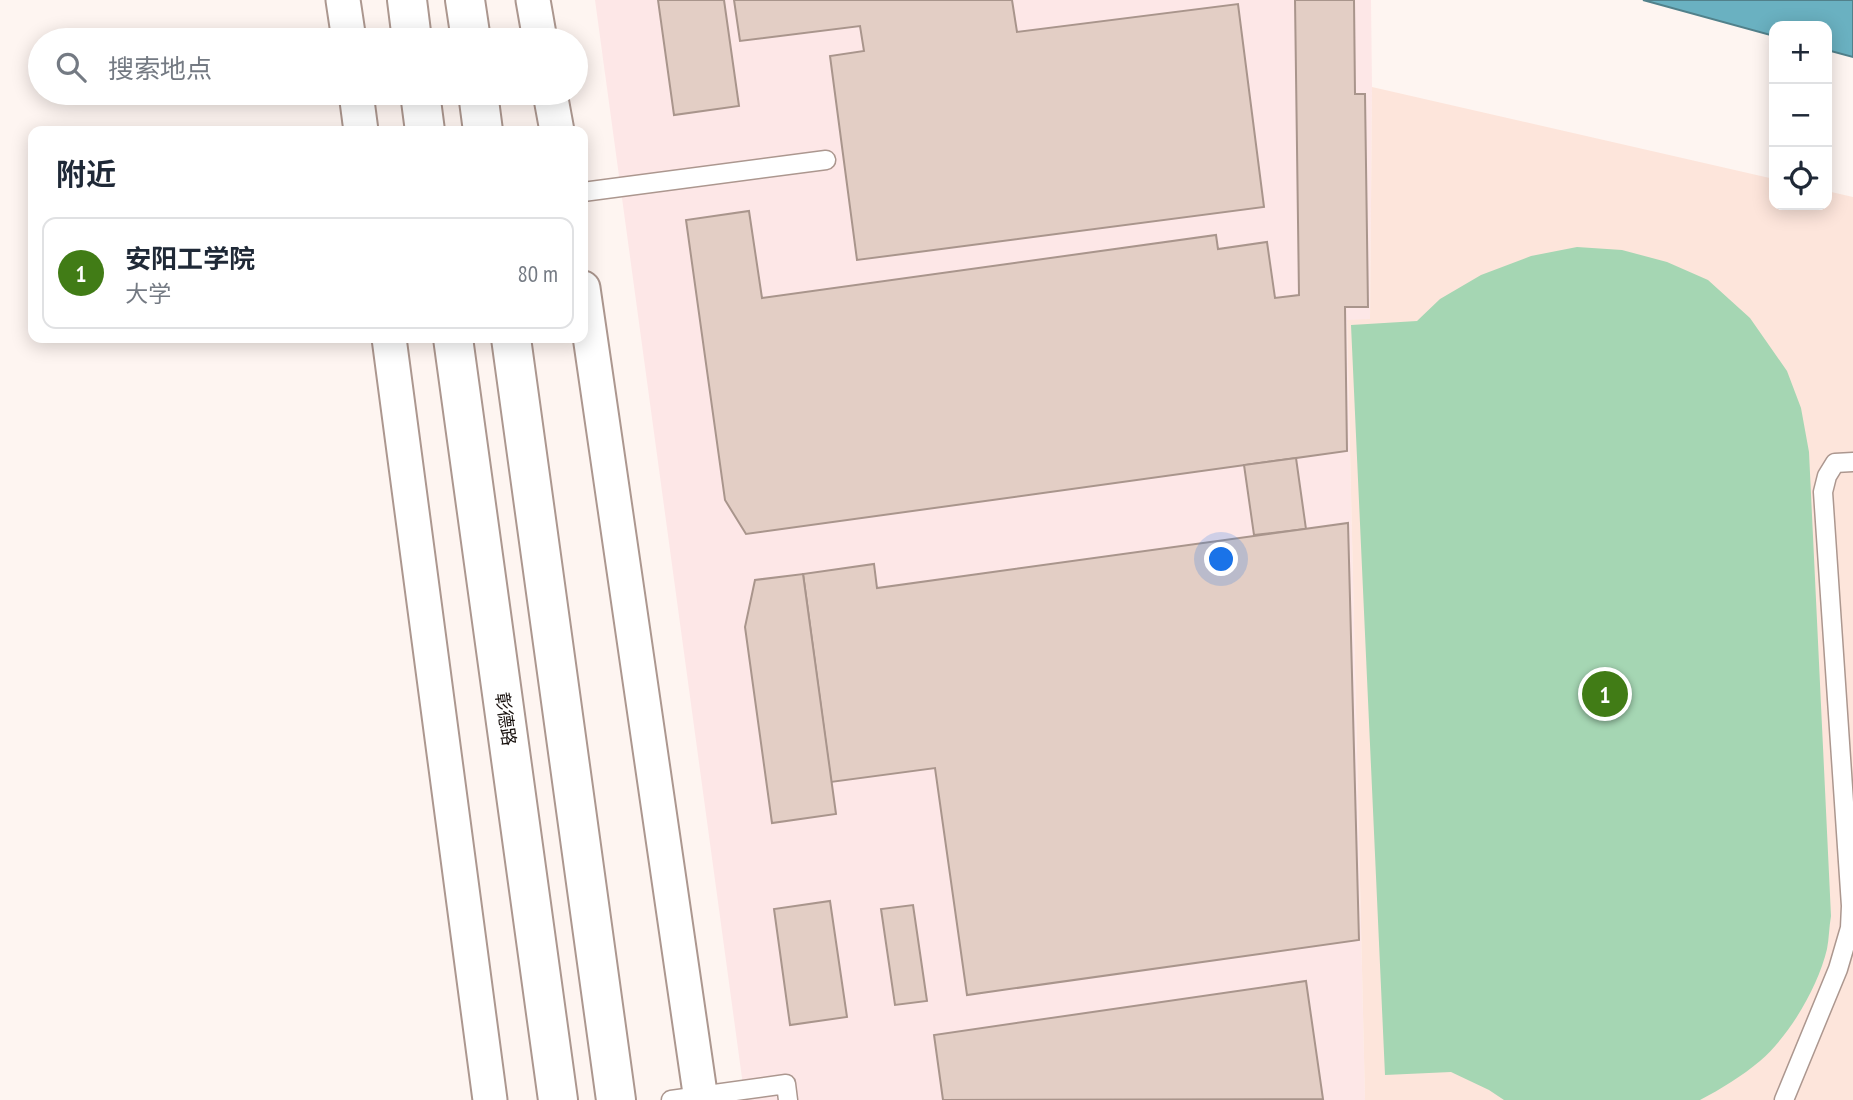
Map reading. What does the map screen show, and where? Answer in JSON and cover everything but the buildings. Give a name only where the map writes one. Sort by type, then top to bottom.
[{"type":"highway","points":[[407,0],[410,28]]},
{"type":"highway","points":[[466,0],[470,28]]},
{"type":"highway","points":[[422,105],[424,126]]},
{"type":"highway","points":[[480,105],[482,126]]},
{"type":"highway","name":"彰德路","points":[[454,343],[558,1100]]},
{"type":"highway","points":[[512,343],[615,1100]]},
{"type":"street","points":[[344,0],[348,28]]},
{"type":"street","points":[[533,0],[538,28]]},
{"type":"street","points":[[358,105],[360,126]]},
{"type":"street","points":[[552,105],[556,126]]},
{"type":"street","points":[[588,326],[691,1099]]},
{"type":"street","points":[[389,343],[490,1100]]},
{"type":"lane","points":[[588,191],[826,160]]},
{"type":"lane","points":[[1784,1100],[1838,969],[1850,928],[1851,906],[1823,492],[1827,476],[1835,463],[1853,461]]},
{"type":"lane","points":[[691,1099],[786,1084],[788,1100]]},
{"type":"shaded area","points":[[595,0],[1371,0],[1370,320],[1347,321],[1365,1100],[745,1100]]},
{"type":"shaded area","points":[[1372,87],[1769,178],[1769,210],[1832,210],[1832,192],[1853,197],[1853,1100],[1365,1100],[1347,320],[1370,319]]},
{"type":"green space","points":[[1577,247],[1622,250],[1667,262],[1708,280],[1750,318],[1787,371],[1801,408],[1809,452],[1831,916],[1828,945],[1810,994],[1782,1038],[1753,1067],[1700,1100],[1504,1100],[1451,1072],[1385,1075],[1351,325],[1417,321],[1440,299],[1481,275],[1531,256]]},
{"type":"water","points":[[1643,0],[1853,0],[1853,57],[1832,51],[1832,21],[1769,21],[1769,35]]},
{"type":"place","name":"安阳工学院","points":[[1605,694]]}]
